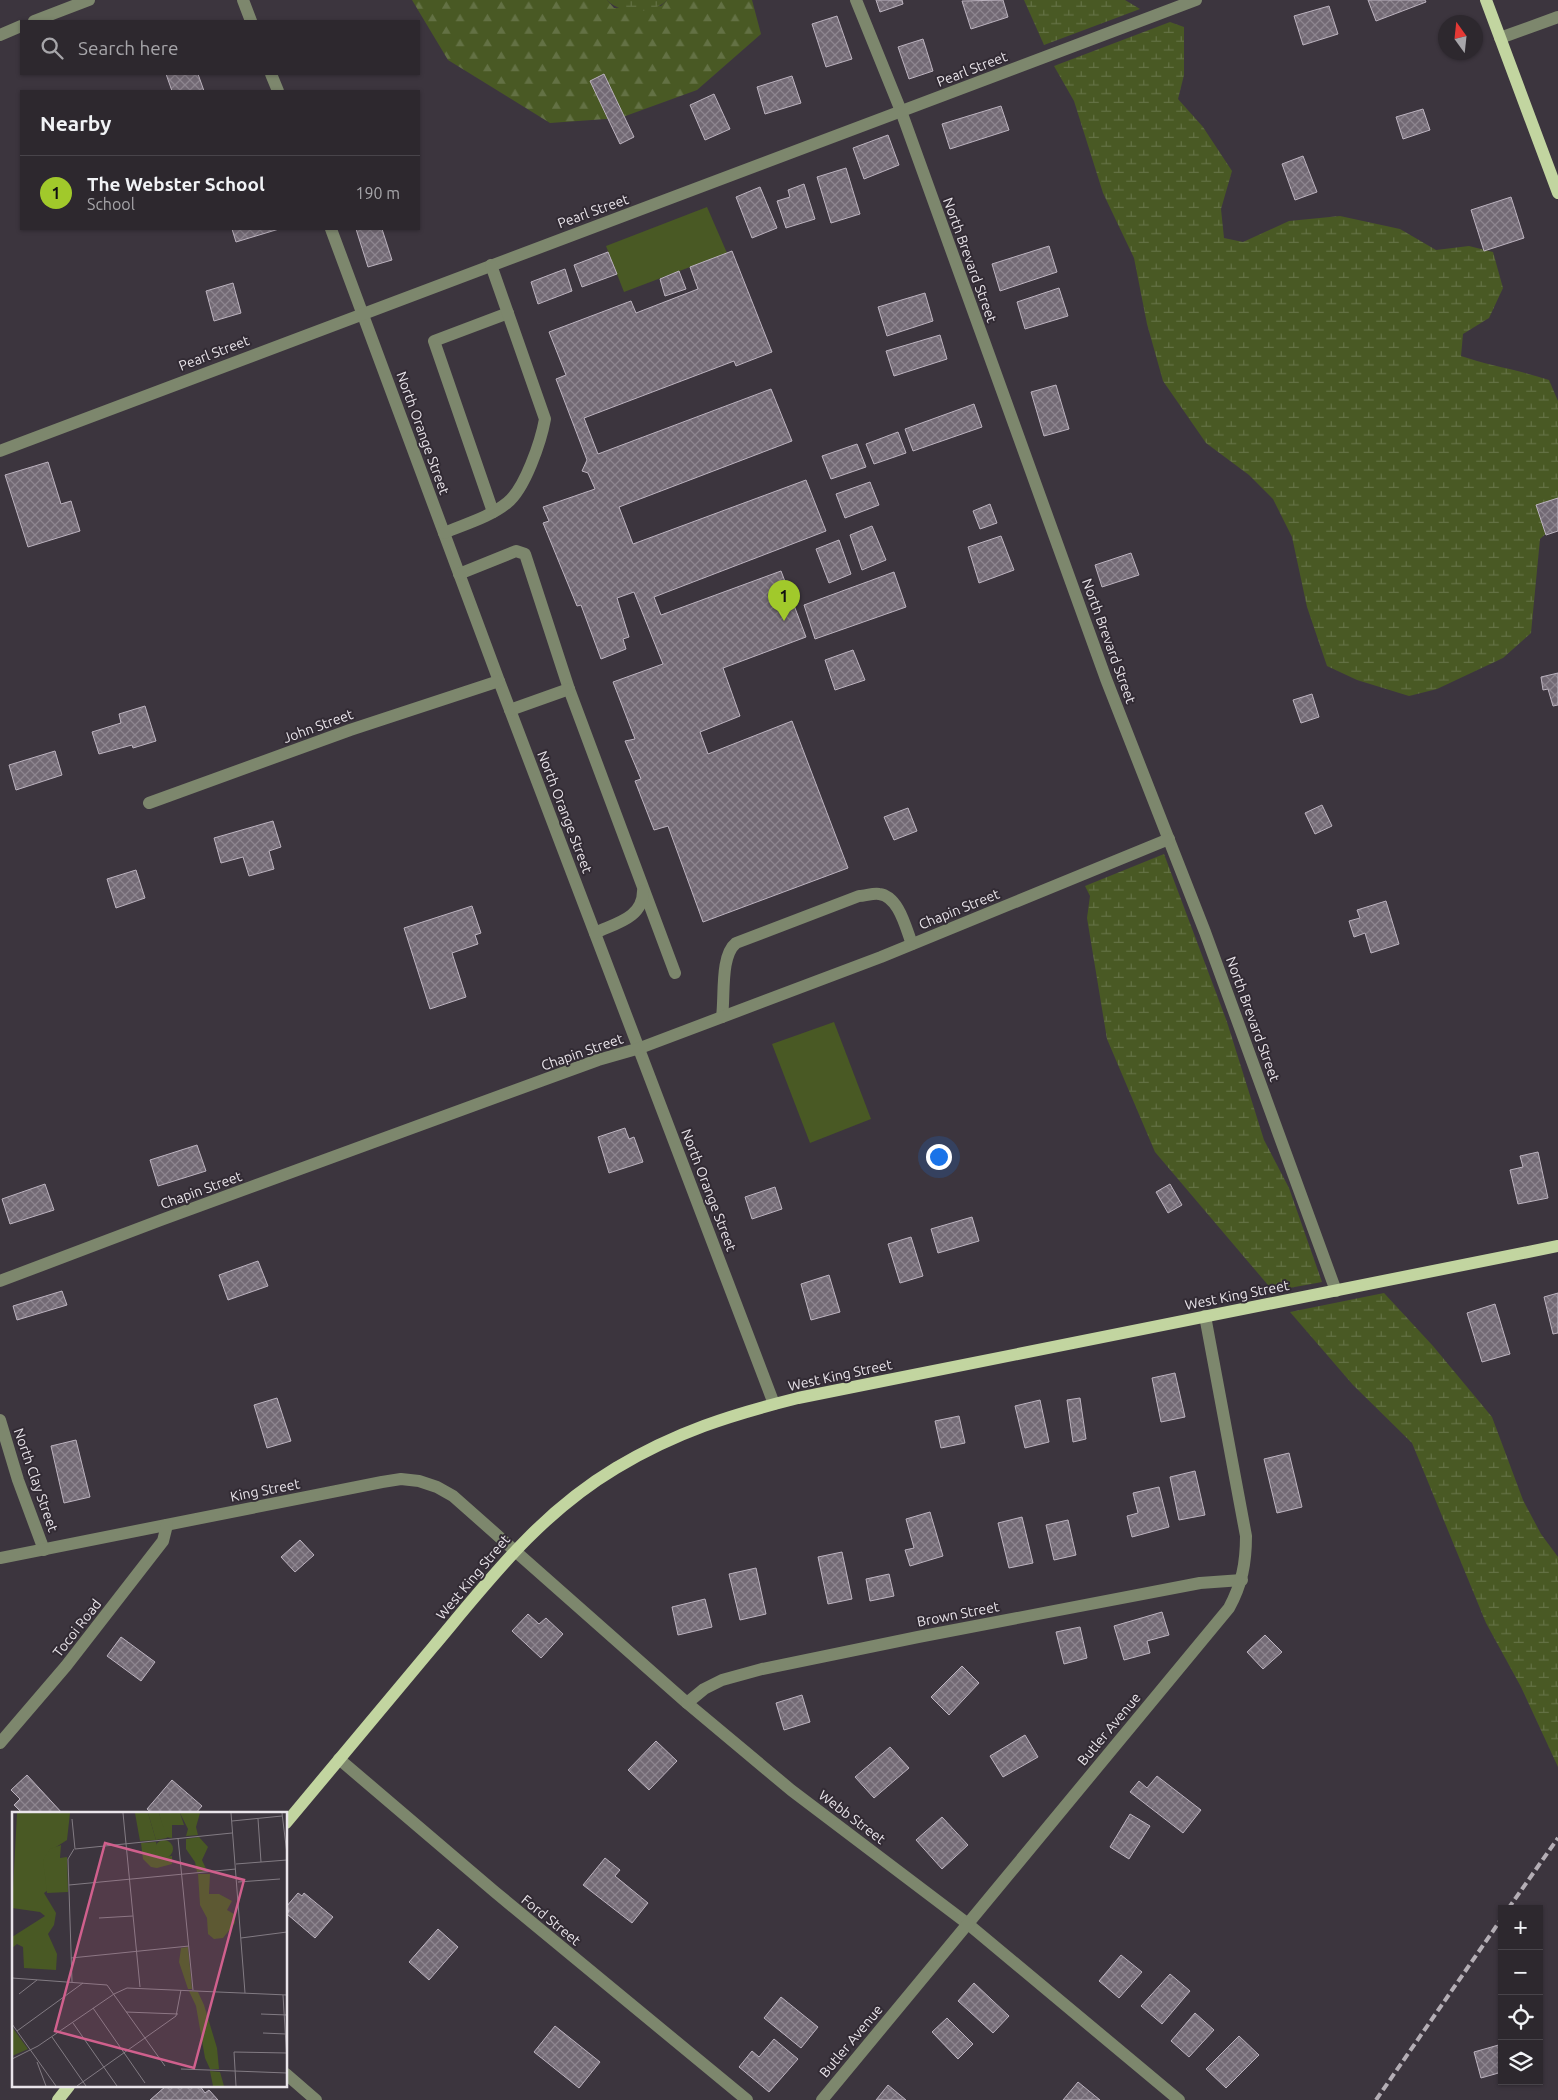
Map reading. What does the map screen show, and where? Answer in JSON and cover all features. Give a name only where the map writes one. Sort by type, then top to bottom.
[{"type":"main road","points":[[1486,0],[1558,193]]},
{"type":"main road","name":"West King Street","points":[[288,1821],[515,1549],[572,1498],[636,1456],[682,1434],[713,1422],[774,1404],[1558,1246]]},
{"type":"main road","points":[[58,2100],[67,2088]]},
{"type":"street","points":[[37,20],[89,0]]},
{"type":"street","points":[[243,0],[251,20]]},
{"type":"street","name":"North Brevard Street","points":[[856,0],[901,111],[1106,679],[1169,839],[1316,1232],[1336,1291]]},
{"type":"street","name":"Pearl Street","points":[[0,451],[362,312],[1196,0]]},
{"type":"street","points":[[1500,38],[1558,17]]},
{"type":"street","points":[[0,35],[20,26]]},
{"type":"street","points":[[271,75],[278,90]]},
{"type":"street","name":"North Orange Street","points":[[330,230],[499,681],[774,1404]]},
{"type":"street","points":[[444,533],[493,512],[508,502],[518,490],[542,436],[545,419],[491,265]]},
{"type":"street","points":[[493,512],[434,340],[508,313]]},
{"type":"street","points":[[459,574],[516,551],[525,554],[569,689],[675,973]]},
{"type":"street","name":"John Street","points":[[149,803],[350,730],[499,681]]},
{"type":"street","points":[[510,710],[569,689]]},
{"type":"street","name":"Chapin Street","points":[[0,1281],[598,1060],[640,1048],[722,1017],[912,944],[1169,839]]},
{"type":"street","points":[[595,932],[635,914],[643,898],[643,890]]},
{"type":"street","points":[[722,1017],[729,949],[745,940],[859,896],[879,894],[890,899],[896,907],[912,944]]},
{"type":"street","name":"Butler Avenue","points":[[822,2100],[1229,1608],[1242,1580],[1246,1564],[1246,1536],[1205,1316]]},
{"type":"street","name":"North Clay Street","points":[[0,1420],[18,1480],[44,1550]]},
{"type":"street","name":"King Street","points":[[0,1558],[401,1479],[428,1484],[453,1496],[515,1549]]},
{"type":"street","name":"Tocoi Road","points":[[0,1743],[66,1666],[163,1541],[167,1525]]},
{"type":"street","name":"Webb Street","points":[[515,1549],[687,1703],[791,1790],[968,1924],[1179,2100]]},
{"type":"street","name":"Brown Street","points":[[687,1703],[704,1689],[722,1680],[762,1669],[1200,1583],[1242,1580]]},
{"type":"street","name":"Ford Street","points":[[340,1759],[495,1892],[747,2100]]},
{"type":"street","points":[[288,2076],[316,2100]]},
{"type":"green space","points":[[412,0],[607,0],[614,8],[661,6],[667,0],[752,0],[761,34],[697,90],[620,118],[550,123],[448,60]]},
{"type":"green space","points":[[607,0],[667,0],[661,5],[645,11],[628,11],[613,5]]},
{"type":"green space","points":[[1024,0],[1125,0],[1140,9],[1044,45]]},
{"type":"green space","points":[[1170,22],[1184,27],[1184,75],[1178,99],[1203,127],[1232,171],[1221,209],[1224,238],[1243,242],[1289,221],[1340,216],[1400,229],[1436,250],[1469,246],[1493,252],[1503,288],[1489,318],[1463,334],[1461,356],[1549,380],[1558,401],[1558,523],[1540,539],[1531,633],[1503,658],[1437,689],[1409,696],[1357,680],[1327,666],[1307,607],[1292,537],[1273,499],[1249,475],[1206,443],[1163,381],[1147,324],[1134,258],[1103,193],[1074,101],[1054,66]]},
{"type":"green space","points":[[707,207],[727,253],[624,292],[606,246]]},
{"type":"green space","points":[[1164,854],[1227,1022],[1264,1140],[1289,1188],[1322,1282],[1273,1291],[1155,1152],[1107,1039],[1087,918],[1090,896],[1085,886]]},
{"type":"green space","points":[[834,1022],[871,1119],[810,1143],[772,1044]]},
{"type":"green space","points":[[1384,1293],[1433,1346],[1492,1417],[1523,1500],[1541,1534],[1558,1557],[1558,1767],[1521,1687],[1486,1623],[1412,1443],[1353,1385],[1290,1312]]},
{"type":"building","points":[[876,0],[902,0],[903,4],[880,12]]},
{"type":"building","points":[[1003,0],[1008,17],[971,29],[962,1]]},
{"type":"building","points":[[1368,0],[1425,0],[1426,2],[1376,21]]},
{"type":"building","points":[[1329,6],[1338,34],[1303,45],[1294,16]]},
{"type":"building","points":[[837,16],[852,59],[826,67],[812,24]]},
{"type":"building","points":[[923,39],[933,71],[909,79],[898,47]]},
{"type":"building","points":[[604,74],[634,137],[620,144],[590,81]]},
{"type":"building","points":[[166,75],[198,75],[204,90],[172,90]]},
{"type":"building","points":[[792,76],[801,103],[765,114],[757,87]]},
{"type":"building","points":[[714,94],[730,129],[705,140],[690,105]]},
{"type":"building","points":[[1001,106],[1009,130],[950,149],[942,124]]},
{"type":"building","points":[[1423,109],[1430,130],[1403,139],[1396,117]]},
{"type":"building","points":[[888,135],[899,165],[864,179],[853,148]]},
{"type":"building","points":[[1303,156],[1317,192],[1295,200],[1282,164]]},
{"type":"building","points":[[846,168],[860,214],[831,223],[817,177]]},
{"type":"building","points":[[804,184],[815,219],[786,228],[777,201],[790,197],[788,190]]},
{"type":"building","points":[[760,187],[777,228],[752,238],[736,197]]},
{"type":"building","points":[[1511,197],[1524,238],[1484,251],[1471,210]]},
{"type":"building","points":[[232,230],[276,230],[236,242]]},
{"type":"building","points":[[356,230],[382,230],[392,260],[368,267]]},
{"type":"building","points":[[1049,246],[1057,272],[1000,291],[992,264]]},
{"type":"building","points":[[732,251],[772,352],[736,366],[734,361],[584,418],[598,454],[771,389],[792,441],[619,507],[633,544],[806,480],[826,531],[654,597],[661,615],[781,571],[806,637],[723,668],[740,716],[700,732],[708,754],[792,721],[848,868],[703,922],[668,826],[654,830],[635,781],[641,779],[625,741],[635,739],[613,682],[663,664],[634,592],[617,598],[629,637],[623,639],[626,649],[601,659],[581,605],[577,606],[543,523],[549,521],[543,507],[595,489],[588,473],[582,471],[587,460],[556,379],[566,375],[549,332],[631,301],[636,313],[698,289],[690,267]]},
{"type":"building","points":[[608,252],[617,274],[582,287],[574,265]]},
{"type":"building","points":[[565,269],[572,291],[538,304],[531,282]]},
{"type":"building","points":[[679,271],[686,289],[665,296],[660,279]]},
{"type":"building","points":[[233,283],[241,313],[214,321],[206,291]]},
{"type":"building","points":[[1059,288],[1068,316],[1025,329],[1017,302]]},
{"type":"building","points":[[925,293],[933,321],[887,336],[878,307]]},
{"type":"building","points":[[940,335],[947,359],[894,376],[886,351]]},
{"type":"building","points":[[1056,385],[1069,429],[1044,436],[1031,392]]},
{"type":"building","points":[[974,404],[982,427],[913,451],[905,429]]},
{"type":"building","points":[[898,432],[906,453],[874,464],[866,444]]},
{"type":"building","points":[[857,444],[866,467],[831,479],[822,456]]},
{"type":"building","points":[[48,462],[61,504],[71,501],[80,531],[28,547],[5,475]]},
{"type":"building","points":[[870,482],[879,505],[845,518],[836,494]]},
{"type":"building","points":[[1558,498],[1558,531],[1546,535],[1536,505]]},
{"type":"building","points":[[990,504],[997,523],[980,529],[973,511]]},
{"type":"building","points":[[872,526],[886,560],[862,570],[850,535]]},
{"type":"building","points":[[1001,536],[1014,570],[979,583],[968,547]]},
{"type":"building","points":[[839,540],[851,574],[829,583],[816,549]]},
{"type":"building","points":[[1131,553],[1139,575],[1102,587],[1095,565]]},
{"type":"building","points":[[894,572],[906,607],[815,639],[804,605]]},
{"type":"building","points":[[853,650],[865,680],[835,690],[825,660]]},
{"type":"building","points":[[1558,673],[1558,705],[1553,706],[1548,689],[1543,690],[1541,677]]},
{"type":"building","points":[[1312,694],[1319,717],[1301,723],[1293,700]]},
{"type":"building","points":[[145,706],[156,741],[133,748],[132,745],[99,754],[92,732],[121,723],[119,714]]},
{"type":"building","points":[[55,751],[62,775],[16,790],[9,765]]},
{"type":"building","points":[[1322,805],[1332,826],[1315,834],[1305,813]]},
{"type":"building","points":[[908,808],[917,831],[894,840],[884,817]]},
{"type":"building","points":[[273,821],[281,847],[269,851],[274,869],[249,876],[243,857],[221,863],[214,838]]},
{"type":"building","points":[[136,870],[145,898],[116,908],[107,879]]},
{"type":"building","points":[[1386,901],[1399,944],[1371,953],[1365,933],[1354,937],[1349,921],[1360,918],[1357,910]]},
{"type":"building","points":[[472,906],[481,933],[475,935],[478,944],[452,953],[466,997],[430,1009],[404,928]]},
{"type":"building","points":[[625,1128],[629,1139],[634,1137],[643,1162],[609,1173],[598,1137]]},
{"type":"building","points":[[197,1145],[206,1171],[158,1186],[150,1160]]},
{"type":"building","points":[[1538,1152],[1548,1198],[1518,1204],[1510,1170],[1523,1167],[1520,1156]]},
{"type":"building","points":[[45,1184],[54,1210],[10,1224],[2,1199]]},
{"type":"building","points":[[1170,1184],[1182,1205],[1168,1213],[1156,1192]]},
{"type":"building","points":[[775,1187],[782,1209],[752,1219],[745,1197]]},
{"type":"building","points":[[972,1217],[979,1241],[938,1253],[931,1229]]},
{"type":"building","points":[[911,1237],[923,1276],[900,1283],[888,1244]]},
{"type":"building","points":[[258,1261],[268,1286],[228,1300],[219,1275]]},
{"type":"building","points":[[829,1275],[840,1312],[811,1320],[801,1284]]},
{"type":"building","points":[[62,1291],[67,1305],[17,1320],[13,1306]]},
{"type":"building","points":[[1558,1293],[1558,1333],[1553,1334],[1544,1297]]},
{"type":"building","points":[[1495,1304],[1510,1354],[1482,1362],[1467,1313]]},
{"type":"building","points":[[1175,1373],[1185,1417],[1161,1422],[1152,1378]]},
{"type":"building","points":[[277,1398],[291,1441],[267,1448],[254,1405]]},
{"type":"building","points":[[1080,1398],[1086,1439],[1073,1442],[1067,1400]]},
{"type":"building","points":[[1040,1400],[1049,1442],[1025,1448],[1015,1406]]},
{"type":"building","points":[[959,1416],[965,1443],[941,1448],[935,1421]]},
{"type":"building","points":[[76,1440],[90,1497],[64,1503],[51,1446]]},
{"type":"building","points":[[1289,1453],[1302,1507],[1277,1513],[1264,1459]]},
{"type":"building","points":[[1195,1471],[1205,1515],[1179,1520],[1170,1477]]},
{"type":"building","points":[[1159,1487],[1169,1527],[1132,1537],[1127,1516],[1138,1513],[1133,1493]]},
{"type":"building","points":[[930,1512],[943,1556],[910,1566],[905,1550],[914,1548],[906,1519]]},
{"type":"building","points":[[1022,1517],[1033,1563],[1009,1568],[998,1523]]},
{"type":"building","points":[[1068,1520],[1076,1555],[1054,1560],[1046,1525]]},
{"type":"building","points":[[300,1540],[314,1555],[295,1572],[281,1557]]},
{"type":"building","points":[[842,1552],[852,1599],[828,1604],[818,1557]]},
{"type":"building","points":[[756,1568],[766,1614],[740,1620],[729,1574]]},
{"type":"building","points":[[889,1574],[894,1596],[870,1601],[866,1579]]},
{"type":"building","points":[[705,1599],[712,1627],[678,1635],[672,1607]]},
{"type":"building","points":[[1162,1612],[1169,1635],[1147,1641],[1150,1653],[1124,1660],[1114,1626]]},
{"type":"building","points":[[528,1614],[539,1624],[546,1618],[563,1634],[541,1658],[512,1631]]},
{"type":"building","points":[[1080,1627],[1087,1658],[1064,1664],[1056,1632]]},
{"type":"building","points":[[1265,1635],[1282,1652],[1263,1669],[1247,1652]]},
{"type":"building","points":[[121,1637],[155,1662],[141,1681],[107,1656]]},
{"type":"building","points":[[962,1666],[979,1683],[949,1715],[931,1697]]},
{"type":"building","points":[[802,1695],[810,1722],[784,1730],[776,1703]]},
{"type":"building","points":[[1025,1735],[1038,1757],[1003,1777],[990,1756]]},
{"type":"building","points":[[656,1741],[677,1761],[649,1790],[628,1770]]},
{"type":"building","points":[[890,1747],[909,1768],[874,1798],[855,1777]]},
{"type":"building","points":[[27,1775],[61,1812],[21,1812],[14,1805],[20,1799],[11,1790]]},
{"type":"building","points":[[1157,1776],[1201,1810],[1183,1833],[1130,1792],[1139,1781],[1147,1788]]},
{"type":"building","points":[[172,1780],[202,1806],[197,1812],[151,1812],[147,1809]]},
{"type":"building","points":[[1130,1814],[1150,1826],[1129,1859],[1110,1847]]},
{"type":"building","points":[[942,1817],[968,1845],[942,1869],[916,1840]]},
{"type":"building","points":[[605,1858],[620,1870],[615,1876],[648,1903],[632,1923],[583,1885]]},
{"type":"building","points":[[298,1893],[302,1896],[304,1893],[333,1917],[315,1938],[288,1915],[288,1905]]},
{"type":"building","points":[[438,1929],[458,1947],[429,1980],[409,1962]]},
{"type":"building","points":[[1121,1955],[1142,1972],[1119,1998],[1099,1981]]},
{"type":"building","points":[[1170,1974],[1190,1991],[1162,2024],[1141,2006]]},
{"type":"building","points":[[974,1983],[1009,2016],[993,2033],[958,2001]]},
{"type":"building","points":[[781,1997],[818,2027],[801,2048],[764,2018]]},
{"type":"building","points":[[1195,2013],[1214,2030],[1189,2057],[1171,2041]]},
{"type":"building","points":[[947,2018],[973,2044],[958,2059],[932,2032]]},
{"type":"building","points":[[555,2026],[600,2062],[579,2088],[534,2052]]},
{"type":"building","points":[[1239,2036],[1259,2055],[1226,2088],[1206,2069]]},
{"type":"building","points":[[774,2039],[798,2059],[769,2092],[739,2067],[752,2051],[759,2057]]},
{"type":"building","points":[[1498,2045],[1498,2073],[1481,2078],[1474,2052]]},
{"type":"building","points":[[1078,2082],[1100,2100],[1063,2100]]},
{"type":"building","points":[[888,2085],[906,2100],[876,2100]]},
{"type":"building","points":[[164,2088],[201,2088],[205,2093],[209,2090],[218,2100],[150,2100]]},
{"type":"railway","points":[[1511,1905],[1558,1838]]},
{"type":"railway","points":[[1376,2100],[1498,1924]]},
{"type":"place","name":"The Webster School","points":[[784,621]]}]
